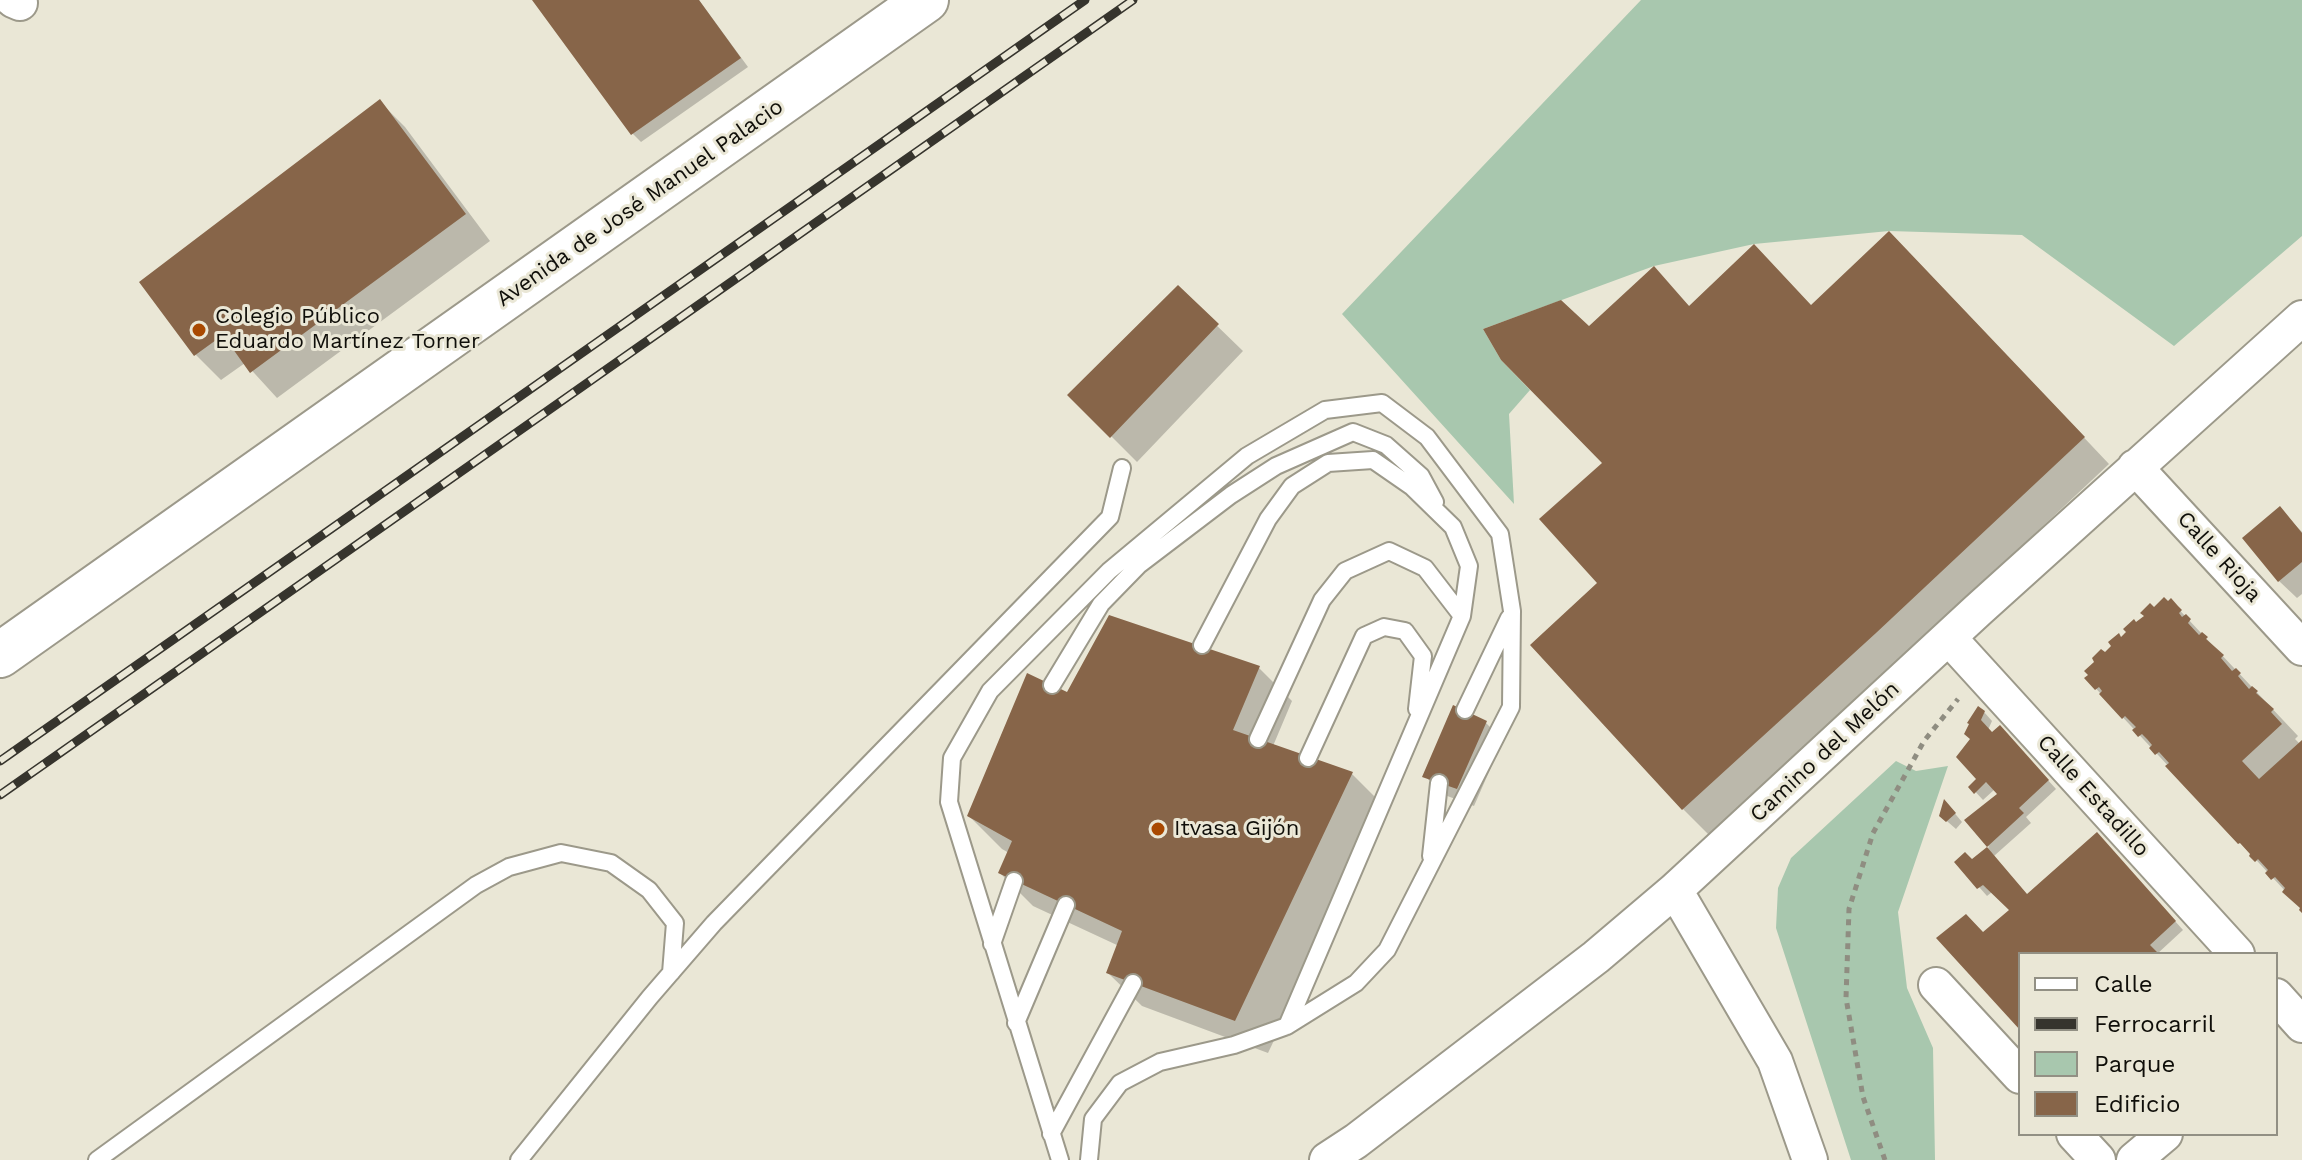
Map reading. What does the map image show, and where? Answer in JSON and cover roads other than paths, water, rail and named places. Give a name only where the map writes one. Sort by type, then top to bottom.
[{"type":"street","name":"Avenida de José Manuel Palacio","points":[[0,655],[926,0]]},
{"type":"street","name":"Camino del Melón","points":[[1327,1160],[1584,967],[1675,890],[2135,467],[2302,318]]},
{"type":"street","name":"Calle Rioja","points":[[2135,467],[2302,648]]},
{"type":"street","name":"Calle Estadillo","points":[[1949,638],[2235,952]]},
{"type":"street","points":[[1675,890],[1775,1061],[1810,1160]]},
{"type":"street","points":[[1936,985],[2018,1074]]},
{"type":"street","points":[[2076,1136],[2098,1160]]},
{"type":"street","points":[[2134,1160],[2163,1136]]},
{"type":"lane","points":[[1060,1160],[949,802],[952,758],[990,691],[1109,571],[1247,456],[1325,410],[1382,403],[1427,437],[1500,534],[1512,611],[1511,707],[1387,950],[1356,983],[1287,1026],[1234,1045],[1160,1062],[1120,1083],[1093,1119],[1089,1160]]},
{"type":"lane","points":[[1052,685],[1101,604],[1139,565],[1264,473],[1327,443],[1353,432],[1386,445],[1421,476],[1443,518]]},
{"type":"lane","points":[[1202,645],[1268,519],[1292,486],[1328,463],[1373,460],[1412,487],[1453,527],[1469,566],[1462,616],[1287,1026]]},
{"type":"lane","points":[[519,1160],[714,923],[1110,517],[1122,468]]},
{"type":"lane","points":[[1258,739],[1322,600],[1345,571],[1389,551],[1425,568],[1462,616]]},
{"type":"lane","points":[[1465,710],[1512,611]]},
{"type":"lane","points":[[1308,758],[1364,636],[1384,627],[1405,631],[1423,656],[1415,726]]},
{"type":"lane","points":[[1430,865],[1439,783]]},
{"type":"lane","points":[[97,1160],[476,885],[509,867],[561,853],[611,863],[649,890],[675,923],[671,973]]},
{"type":"lane","points":[[992,944],[1014,881]]},
{"type":"lane","points":[[1016,1023],[1066,905]]},
{"type":"lane","points":[[1051,1134],[1133,983]]},
{"type":"railway","points":[[0,761],[1085,0]]},
{"type":"railway","points":[[0,795],[1133,0]]},
{"type":"place","name":"Colegio Público Eduardo Martínez Torner","points":[[199,330]]},
{"type":"place","name":"Itvasa Gijón","points":[[1158,829]]}]
